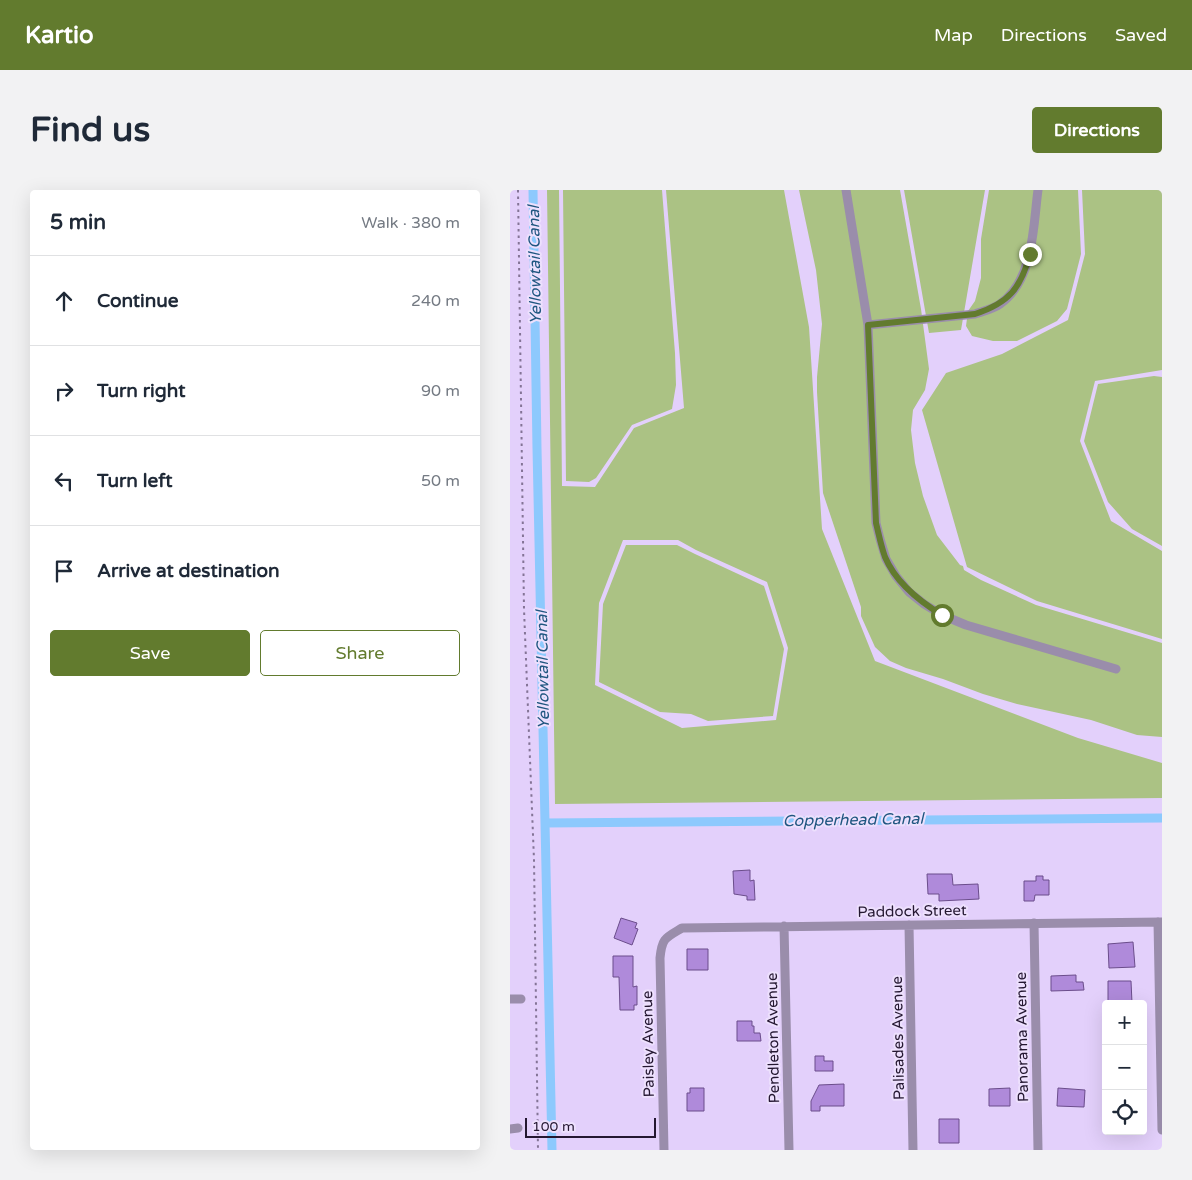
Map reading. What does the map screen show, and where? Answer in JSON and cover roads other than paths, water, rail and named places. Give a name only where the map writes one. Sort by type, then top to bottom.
[{"type":"street","points":[[846,190],[868,325],[876,523],[886,559],[896,576],[910,592],[924,604],[942,615],[966,625],[1116,669]]},
{"type":"street","points":[[868,325],[975,314],[988,310],[1000,303],[1011,294],[1025,272],[1030,254],[1038,190]]},
{"type":"street","points":[[1160,922],[1162,1130]]},
{"type":"street","name":"Paddock Street","points":[[665,938],[682,928],[1160,922]]},
{"type":"street","name":"Panorama Avenue","points":[[1034,923],[1038,1150]]},
{"type":"street","name":"Palisades Avenue","points":[[910,925],[913,1150]]},
{"type":"street","name":"Pendleton Avenue","points":[[784,926],[789,1150]]},
{"type":"street","name":"Paisley Avenue","points":[[664,1150],[660,958],[665,938]]},
{"type":"street","points":[[510,999],[521,999]]},
{"type":"waterway","name":"Yellowtail Canal","points":[[533,190],[552,1150]]},
{"type":"waterway","name":"Copperhead Canal","points":[[545,823],[1162,818]]}]
